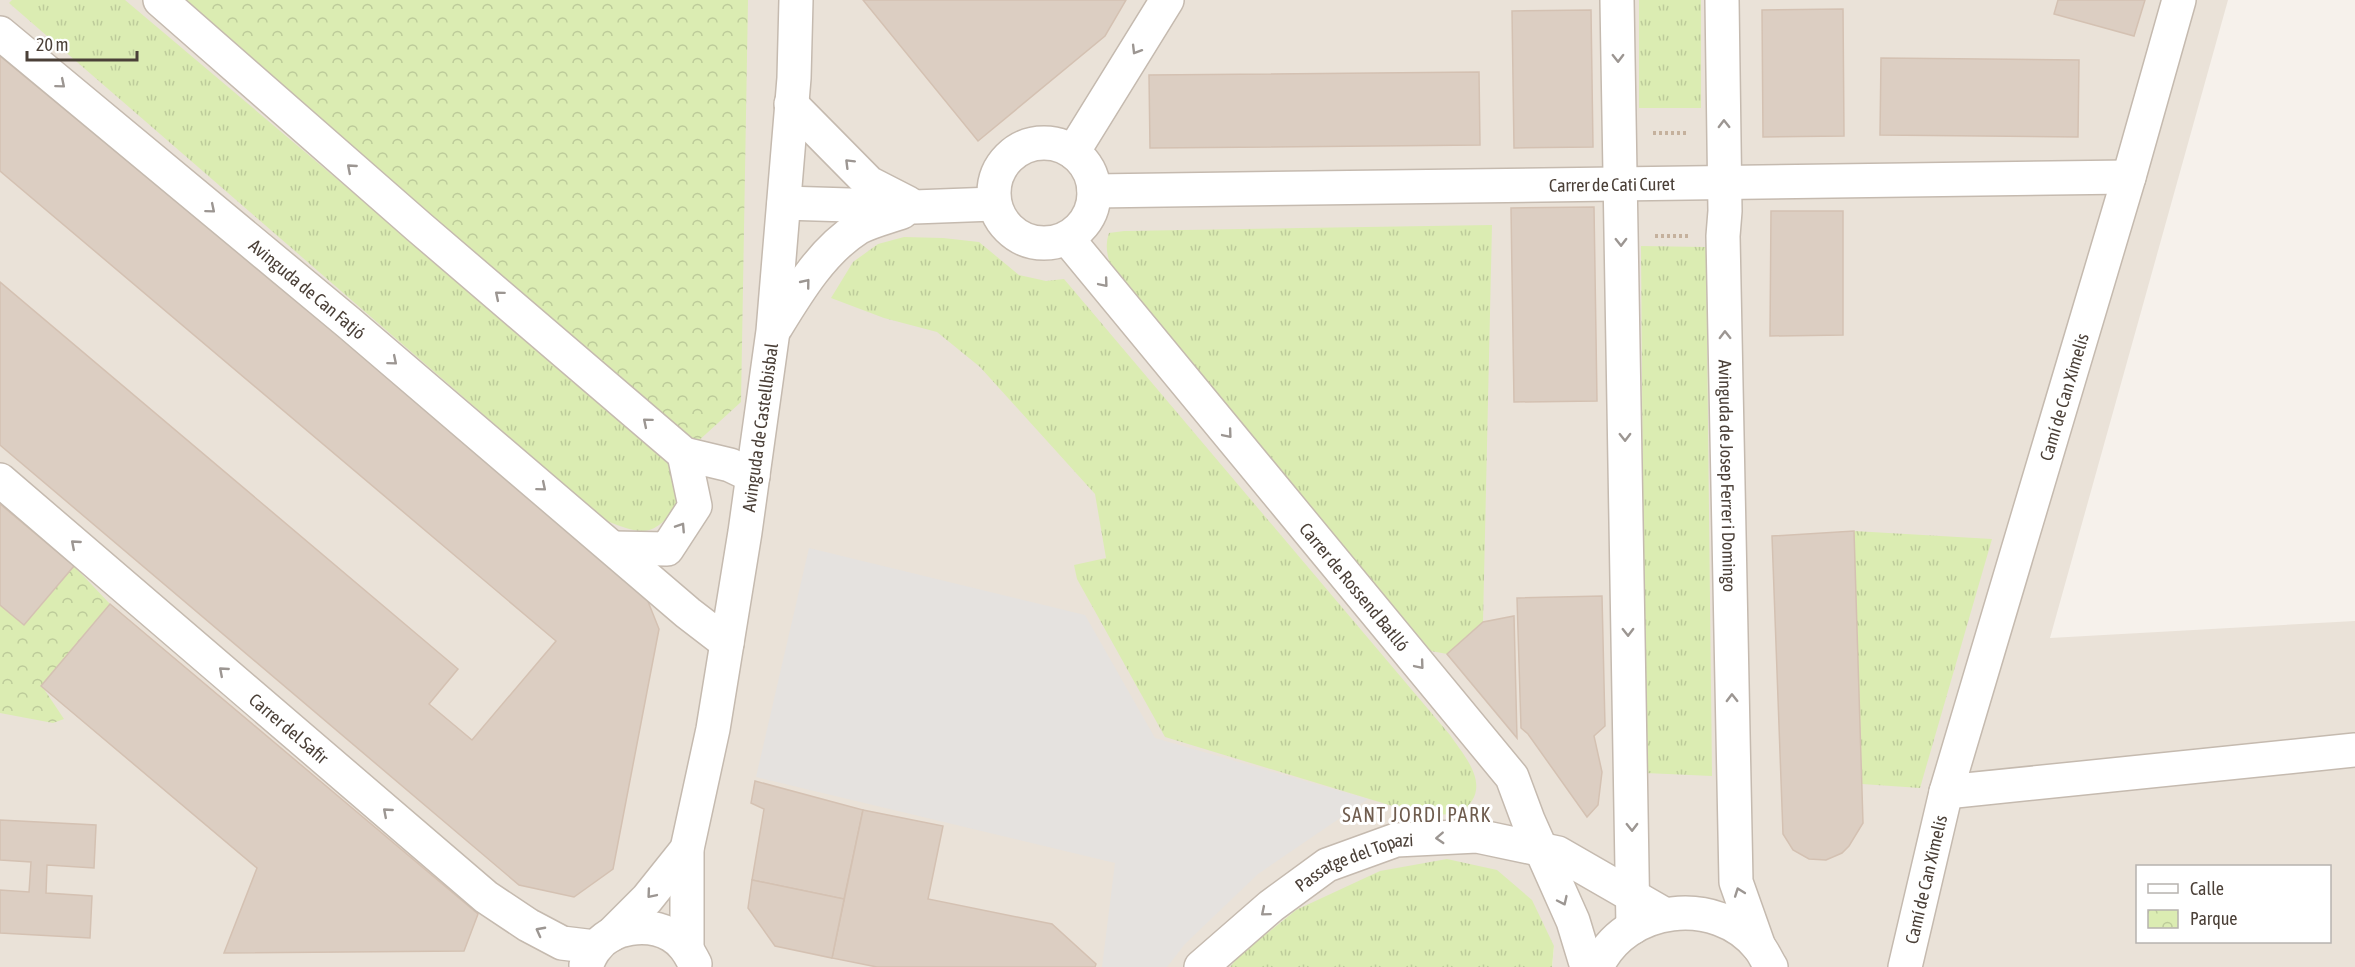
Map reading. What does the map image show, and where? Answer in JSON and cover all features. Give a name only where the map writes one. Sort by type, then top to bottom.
[{"type":"street","points":[[160,0],[418,227],[684,454],[730,465],[753,476]]},
{"type":"street","name":"Avinguda de Castellbisbal","points":[[692,958],[687,849],[713,729],[753,476],[773,331],[795,61],[796,0]]},
{"type":"street","points":[[1073,152],[1167,0]]},
{"type":"street","points":[[1597,967],[1633,911],[1617,0]]},
{"type":"street","name":"Avinguda de Josep Ferrer i Domingo","points":[[1722,0],[1725,183],[1723,236],[1736,882],[1765,957]]},
{"type":"street","name":"Camí de Can Ximelis","points":[[1905,967],[1946,792],[2129,177],[2179,0]]},
{"type":"street","name":"Avinguda de Can Fatjó","points":[[0,33],[614,548],[688,613],[727,643]]},
{"type":"street","points":[[791,104],[869,183],[915,207]]},
{"type":"street","points":[[1045,142],[1060,145],[1073,152],[1084,163],[1091,176],[1094,191],[1093,205],[1079,230],[1067,238],[1052,243],[1036,244],[1022,239],[1009,230],[999,218],[994,204],[993,189],[997,174],[1005,161],[1016,151],[1045,142]]},
{"type":"street","name":"Carrer de Cati Curet","points":[[1094,191],[2129,177]]},
{"type":"street","points":[[784,203],[915,207],[994,204]]},
{"type":"street","points":[[773,331],[796,294],[835,246],[860,227],[915,207]]},
{"type":"street","name":"Carrer de Rossend Batlló","points":[[1067,238],[1512,777],[1540,849],[1573,921],[1587,967]]},
{"type":"street","points":[[614,548],[667,549],[695,506],[684,454]]},
{"type":"street","name":"Carrer del Safir","points":[[0,480],[486,897],[528,925],[562,943],[597,950]]},
{"type":"street","name":"Camí de Can Ximelis","points":[[1946,792],[2355,750]]},
{"type":"street","points":[[1477,836],[1497,823],[1506,813],[1511,800],[1512,777]]},
{"type":"street","name":"Passatge del Topazi","points":[[1201,967],[1271,906],[1327,865],[1396,840],[1477,836],[1557,854],[1633,911]]},
{"type":"street","name":"Avinguda de Castellbisbal","points":[[597,950],[647,899],[687,849]]},
{"type":"street","points":[[1633,911],[1664,914],[1690,913],[1716,917],[1739,929],[1765,957]]},
{"type":"street","points":[[597,950],[631,928],[651,928],[671,935],[692,958]]},
{"type":"path","points":[[1620,133],[1724,133]]},
{"type":"path","points":[[1621,236],[1723,236]]},
{"type":"shaded area","points":[[0,0],[2228,0],[2050,638],[2355,621],[2355,967],[1552,967],[1554,946],[1296,910],[1240,955],[1230,967],[0,967]]},
{"type":"shaded area","points":[[809,548],[1085,615],[1155,738],[1368,799],[1258,874],[1185,944],[1167,967],[1102,967],[1115,863],[756,777]]},
{"type":"green space","points":[[12,0],[125,0],[638,433],[678,474],[681,501],[672,513],[656,527],[640,531],[605,520],[9,3]]},
{"type":"green space","points":[[161,0],[748,0],[741,402],[684,454]]},
{"type":"green space","points":[[1639,0],[1701,0],[1701,108],[1639,108]]},
{"type":"green space","points":[[1492,225],[1483,622],[1447,654],[1431,651],[1114,273],[1108,258],[1107,244],[1109,233],[1124,231]]},
{"type":"green space","points":[[904,237],[979,242],[1019,275],[1046,281],[1064,279],[1450,735],[1472,768],[1476,783],[1474,797],[1461,814],[1422,815],[1165,737],[1077,579],[1074,565],[1106,558],[1095,494],[980,367],[937,332],[884,318],[831,298],[853,262],[878,244]]},
{"type":"green space","points":[[1641,246],[1706,247],[1712,776],[1645,773]]},
{"type":"green space","points":[[1854,531],[1992,539],[1920,788],[1862,784]]},
{"type":"green space","points":[[74,566],[110,604],[42,686],[64,719],[53,723],[0,713],[0,605],[24,625]]},
{"type":"green space","points":[[1447,859],[1497,870],[1532,900],[1554,946],[1552,967],[1230,967],[1240,955],[1296,910],[1380,871]]},
{"type":"building","points":[[863,0],[1126,0],[1105,36],[978,141]]},
{"type":"building","points":[[2058,0],[2145,0],[2134,36],[2054,14]]},
{"type":"building","points":[[1843,9],[1844,136],[1763,137],[1762,10]]},
{"type":"building","points":[[1591,10],[1593,147],[1514,148],[1512,11]]},
{"type":"building","points":[[0,56],[641,584],[659,629],[613,869],[574,897],[519,885],[0,445],[0,282],[458,669],[429,704],[472,740],[556,641],[0,171]]},
{"type":"building","points":[[1881,58],[2079,60],[2078,137],[1880,135]]},
{"type":"building","points":[[1479,72],[1480,145],[1150,148],[1149,75]]},
{"type":"building","points":[[1594,207],[1597,401],[1514,402],[1511,208]]},
{"type":"building","points":[[1771,211],[1843,211],[1843,335],[1770,336]]},
{"type":"building","points":[[0,504],[74,566],[24,625],[0,605]]},
{"type":"building","points":[[1854,531],[1863,823],[1842,853],[1826,860],[1809,859],[1793,850],[1783,834],[1772,536]]},
{"type":"building","points":[[1602,596],[1605,726],[1594,736],[1602,772],[1598,805],[1587,817],[1528,734],[1521,728],[1517,598]]},
{"type":"building","points":[[110,604],[478,914],[464,951],[224,953],[257,868],[41,686]]},
{"type":"building","points":[[1514,616],[1517,738],[1447,654],[1483,622]]},
{"type":"building","points":[[755,781],[863,810],[844,899],[752,880],[764,809],[751,803]]},
{"type":"building","points":[[863,810],[943,826],[928,899],[1052,924],[1096,964],[1095,967],[877,967],[832,958]]},
{"type":"building","points":[[0,820],[96,825],[94,868],[47,865],[46,893],[92,896],[90,938],[0,933],[0,890],[29,892],[31,862],[0,860]]},
{"type":"building","points":[[752,880],[844,899],[832,958],[775,946],[748,908]]},
{"type":"district","name":"SANT JORDI PARK","points":[[1417,814]]}]
